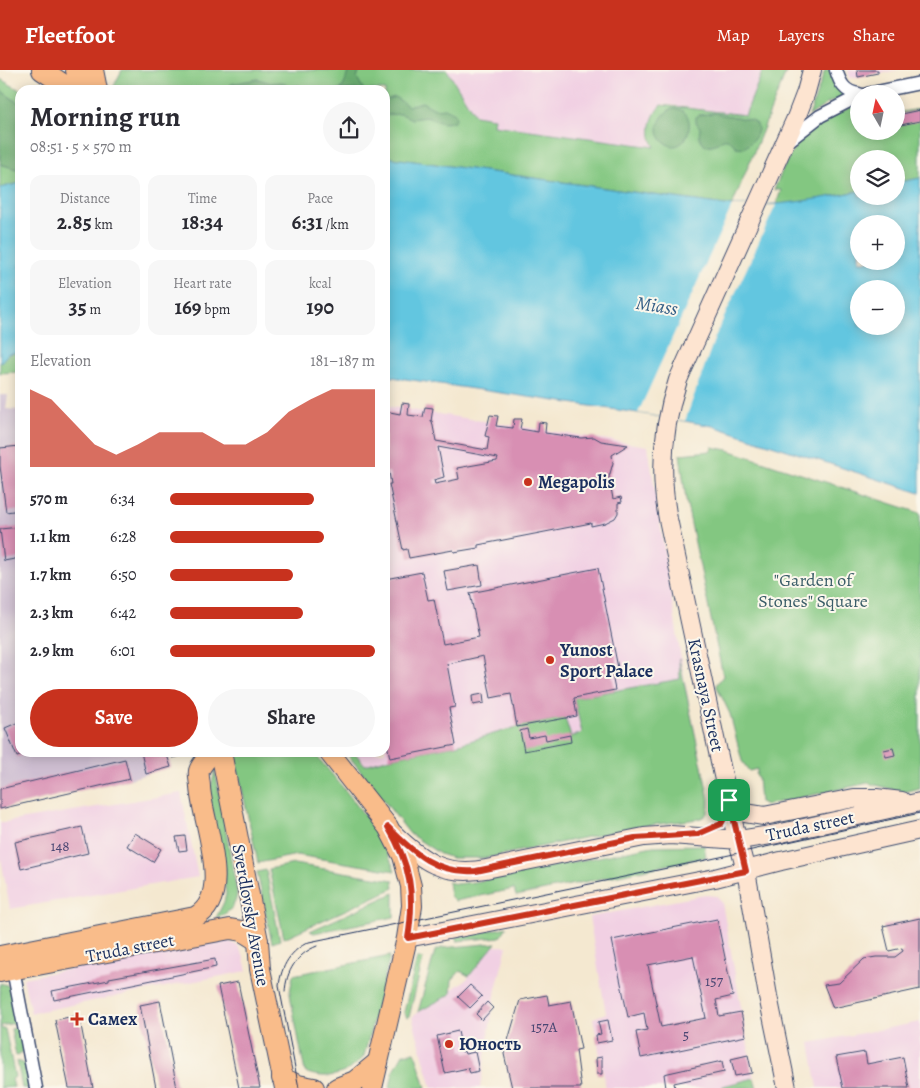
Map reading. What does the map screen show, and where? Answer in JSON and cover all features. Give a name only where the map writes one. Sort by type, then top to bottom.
[{"type":"main road","points":[[42,70],[63,85]]},
{"type":"main road","points":[[76,70],[95,81]]},
{"type":"main road","name":"Krasnaya Street","points":[[787,1088],[768,996],[746,871],[665,503],[663,466],[668,419],[675,388],[688,355],[785,143],[804,98],[812,70]]},
{"type":"main road","name":"Sverdlovsky Avenue","points":[[206,909],[213,896],[216,878],[199,771],[208,757]]},
{"type":"main road","name":"Sverdlovsky Avenue","points":[[222,757],[258,941],[260,969],[284,1083],[314,1088]]},
{"type":"main road","points":[[333,757],[388,827],[403,856],[410,880],[412,906],[408,938],[372,1088]]},
{"type":"main road","points":[[671,835],[698,834],[716,827],[725,818],[729,800],[745,813],[764,816],[854,798],[918,802]]},
{"type":"main road","name":"Truda street","points":[[388,827],[406,846],[430,863],[444,869],[466,872],[635,838],[671,835],[739,840],[777,834],[918,802]]},
{"type":"main road","name":"Truda street","points":[[408,938],[746,871],[781,860],[920,830]]},
{"type":"main road","name":"Truda street","points":[[6,963],[195,917],[206,909]]},
{"type":"main road","name":"Truda street","points":[[6,963],[230,929],[242,931],[258,941]]},
{"type":"main road","points":[[337,1088],[355,1081],[378,1062]]},
{"type":"street","points":[[836,70],[839,81],[850,92]]},
{"type":"street","points":[[905,87],[920,84]]},
{"type":"street","points":[[785,143],[825,113],[850,100]]},
{"type":"street","points":[[6,963],[36,1088]]},
{"type":"shaded area","points":[[447,70],[787,70],[768,118],[663,104],[650,136],[652,143],[656,147],[493,125],[494,118],[475,115]]},
{"type":"shaded area","points":[[848,70],[899,70],[850,78]]},
{"type":"shaded area","points":[[0,395],[8,395],[6,409],[15,410],[15,757],[169,757],[171,767],[130,779],[0,809]]},
{"type":"shaded area","points":[[390,407],[648,446],[684,678],[709,798],[709,809],[704,817],[636,827],[486,858],[452,858],[434,851],[410,834],[348,757],[390,757]]},
{"type":"shaded area","points":[[181,793],[198,877],[10,909],[0,853],[0,823]]},
{"type":"shaded area","points":[[705,895],[717,896],[722,903],[754,1078],[723,1086],[723,1088],[606,1088],[593,1018],[606,1013],[589,917]]},
{"type":"shaded area","points":[[220,940],[229,941],[238,946],[243,955],[247,971],[31,1013],[23,978]]},
{"type":"shaded area","points":[[493,946],[507,946],[496,989],[480,1088],[432,1088],[412,1017],[467,979]]},
{"type":"shaded area","points":[[920,1022],[920,1088],[818,1088],[810,1043]]},
{"type":"green space","points":[[122,70],[447,70],[475,115],[494,118],[493,125],[655,147],[650,131],[654,115],[661,105],[745,115],[763,70],[787,70],[732,206],[390,158],[390,85],[114,85]]},
{"type":"green space","points":[[350,70],[360,70],[357,78],[361,85],[343,85]]},
{"type":"green space","points":[[825,70],[830,70],[836,86],[847,96],[830,102],[809,116]]},
{"type":"green space","points":[[0,79],[15,87],[15,100],[0,90]]},
{"type":"green space","points":[[258,79],[271,83],[282,82],[287,85],[231,85]]},
{"type":"green space","points":[[0,90],[15,100],[15,168],[0,164]]},
{"type":"green space","points":[[395,97],[408,106],[422,102],[435,109],[445,108],[455,113],[456,119],[454,122],[442,123],[426,117],[412,119],[401,114],[390,115],[390,98]]},
{"type":"green space","points":[[850,107],[850,140],[905,140],[905,112],[920,109],[920,178],[905,181],[905,150],[850,150],[850,193],[776,205],[781,190],[774,190],[791,154],[808,131],[825,119]]},
{"type":"green space","points":[[671,109],[681,110],[687,115],[689,123],[685,139],[680,144],[673,146],[664,142],[658,133],[661,119]]},
{"type":"green space","points":[[714,113],[751,120],[757,124],[757,134],[744,148],[736,147],[727,139],[716,144],[705,145],[699,137],[700,128],[696,122],[696,117]]},
{"type":"green space","points":[[0,164],[15,168],[15,184],[0,188]]},
{"type":"green space","points":[[15,353],[15,372],[0,373],[0,363],[8,354]]},
{"type":"green space","name":"\"Garden of Stones\" Square","points":[[712,447],[728,450],[920,513],[920,788],[903,792],[868,783],[766,805],[760,802],[758,777],[755,774],[757,774],[757,769],[749,771],[742,761],[730,714],[716,685],[723,676],[686,500],[680,454],[711,451]]},
{"type":"green space","points":[[679,659],[709,799],[708,812],[698,819],[636,827],[486,858],[452,858],[440,854],[410,834],[350,757],[358,757],[365,765],[456,745],[517,727],[565,718],[571,737],[582,733],[574,698],[680,679]]},
{"type":"green space","points":[[238,757],[317,757],[349,794],[370,823],[388,854],[395,871],[297,855],[258,863],[236,761]]},
{"type":"green space","points":[[215,770],[237,893],[231,909],[216,918],[226,894],[209,795]]},
{"type":"green space","points":[[847,805],[859,807],[782,824],[781,819]]},
{"type":"green space","points":[[704,845],[706,857],[516,896],[514,889],[455,901],[450,896],[448,882],[456,884],[474,882],[653,846]]},
{"type":"green space","points":[[294,864],[393,880],[394,888],[284,938],[269,869]]},
{"type":"green space","points":[[266,870],[280,940],[272,943],[257,872]]},
{"type":"green space","points":[[394,893],[394,917],[314,933],[310,931]]},
{"type":"green space","points":[[507,927],[500,937],[457,941],[456,937]]},
{"type":"green space","points":[[496,943],[469,976],[460,971],[452,980],[451,994],[418,1012],[435,951],[442,948]]},
{"type":"green space","points":[[390,956],[364,1056],[345,1072],[321,1076],[305,1072],[290,992],[293,975]]},
{"type":"green space","points":[[417,958],[423,959],[409,1017],[407,1018],[404,1012]]},
{"type":"green space","points":[[0,983],[10,988],[18,1022],[1,1026],[2,1029],[5,1029],[15,1077],[12,1079],[14,1087],[0,1088]]},
{"type":"green space","points":[[19,1027],[24,1051],[16,1056],[11,1029]]},
{"type":"green space","points":[[415,1052],[426,1088],[390,1088],[393,1072],[403,1054]]},
{"type":"green space","points":[[17,1061],[25,1064],[30,1088],[22,1088]]},
{"type":"green space","points":[[754,1078],[757,1088],[723,1088],[723,1086]]},
{"type":"water","name":"Miass","points":[[390,158],[732,206],[796,202],[850,193],[850,205],[905,205],[905,181],[920,178],[920,493],[713,426],[638,413],[390,377]]},
{"type":"water","points":[[15,184],[15,353],[8,354],[0,363],[0,188]]},
{"type":"pier","points":[[776,205],[715,337],[685,421],[638,413],[732,206]]},
{"type":"building","points":[[857,70],[878,70],[878,73],[858,77]]},
{"type":"building","points":[[920,110],[920,121],[905,124],[905,113]]},
{"type":"building","name":"Megapolis","points":[[402,403],[409,404],[408,415],[423,417],[425,407],[433,408],[431,421],[436,441],[487,450],[489,437],[485,436],[490,415],[498,416],[496,426],[513,428],[514,419],[522,419],[520,429],[538,432],[539,422],[546,423],[545,433],[581,438],[594,437],[601,441],[628,445],[612,455],[613,463],[609,477],[613,499],[621,497],[622,502],[618,503],[618,513],[615,518],[605,523],[591,526],[591,523],[478,545],[478,548],[454,552],[453,550],[409,558],[407,549],[403,550],[390,489],[390,412],[400,414]],"holes":[[[438,447],[498,458],[497,461],[457,468],[459,479],[435,484],[434,480],[444,477]]]},
{"type":"building","points":[[15,446],[15,511],[6,512],[0,466],[0,448]]},
{"type":"building","points":[[15,528],[15,559],[4,561],[0,529]]},
{"type":"building","points":[[479,565],[482,585],[448,591],[444,571]]},
{"type":"building","name":"Yunost Sport Palace","points":[[598,568],[619,673],[612,675],[615,690],[574,698],[577,716],[517,727],[511,694],[491,698],[483,656],[447,664],[455,707],[449,708],[456,745],[390,758],[390,578],[422,572],[428,600],[434,599],[443,644],[479,637],[470,593]]},
{"type":"building","points":[[483,694],[484,703],[473,705],[472,696]]},
{"type":"building","points":[[15,724],[15,752],[5,728]]},
{"type":"building","points":[[527,729],[529,738],[545,735],[546,740],[570,735],[571,742],[524,751],[520,731]]},
{"type":"building","points":[[893,748],[895,755],[886,757],[884,750]]},
{"type":"building","points":[[142,757],[168,757],[171,767],[146,774]]},
{"type":"building","points":[[125,759],[130,779],[0,809],[0,789]]},
{"type":"building","points":[[82,827],[88,853],[21,869],[15,842]]},
{"type":"building","points":[[135,833],[161,849],[153,862],[127,846]]},
{"type":"building","points":[[185,836],[187,850],[179,851],[176,837]]},
{"type":"building","points":[[920,918],[920,989],[833,1008],[824,985],[839,983],[864,959],[895,957],[903,951],[902,948],[889,951],[883,926]]},
{"type":"building","points":[[717,919],[733,996],[716,1000],[719,1016],[741,1012],[746,1036],[641,1058],[636,1032],[647,1030],[644,1013],[628,1017],[612,940]],"holes":[[[693,956],[706,1018],[661,1027],[648,965]]]},
{"type":"building","points":[[215,959],[216,967],[54,1000],[52,991],[109,980],[109,978]]},
{"type":"building","points":[[238,982],[260,1088],[239,1088],[218,986]]},
{"type":"building","points":[[470,985],[482,996],[470,1008],[458,997]]},
{"type":"building","points":[[547,995],[549,1005],[571,1001],[581,1049],[576,1050],[581,1088],[512,1088],[504,1054],[520,1000]]},
{"type":"building","points":[[160,1001],[177,1088],[156,1088],[140,1005]]},
{"type":"building","points":[[487,1002],[493,1008],[482,1020],[476,1014]]},
{"type":"building","points":[[79,1015],[93,1088],[69,1088],[55,1020]]},
{"type":"building","points":[[608,1020],[612,1040],[597,1043],[596,1035],[601,1034],[598,1022]]},
{"type":"building","points":[[458,1031],[462,1052],[464,1051],[465,1054],[475,1052],[479,1071],[470,1073],[468,1068],[445,1073],[437,1036]]},
{"type":"building","points":[[865,1052],[867,1064],[903,1057],[909,1088],[843,1088],[836,1057]]},
{"type":"building","points":[[748,1055],[752,1073],[735,1076],[731,1059]]},
{"type":"building","points":[[602,1057],[602,1074],[597,1074],[596,1058]]},
{"type":"building","points":[[722,1061],[724,1072],[674,1083],[675,1088],[666,1088],[664,1074]]},
{"type":"tram line","points":[[299,1088],[279,986],[282,972],[292,954],[309,942],[711,859],[920,813]]},
{"type":"tram line","points":[[285,992],[290,970],[294,964],[310,949],[317,946]]},
{"type":"place","name":"Megapolis","points":[[528,482]]},
{"type":"place","name":"Yunost Sport Palace","points":[[550,660]]},
{"type":"place","name":"Самех","points":[[77,1019]]},
{"type":"place","name":"Юность","points":[[449,1044]]},
{"type":"route","points":[[729,800],[746,871],[408,938],[412,906],[411,886],[403,856],[388,827],[406,846],[430,863],[444,869],[466,872],[635,838],[698,834],[721,824],[727,813],[729,800]]}]
